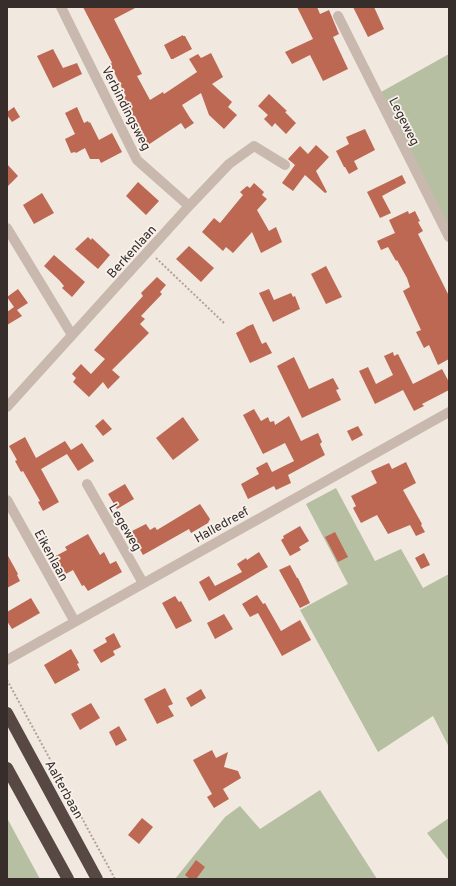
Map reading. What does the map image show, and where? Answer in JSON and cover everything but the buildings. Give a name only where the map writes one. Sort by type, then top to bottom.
[{"type":"highway","name":"Aalterbaan","points":[[7,713],[97,879]]},
{"type":"highway","points":[[7,768],[68,879]]},
{"type":"street","name":"Verbindingsweg","points":[[61,7],[138,160],[189,206]]},
{"type":"street","name":"Legeweg","points":[[338,16],[449,237]]},
{"type":"street","name":"Berkenlaan","points":[[7,406],[229,164],[254,146],[285,165]]},
{"type":"street","points":[[7,228],[72,335]]},
{"type":"street","name":"Halledreef","points":[[7,660],[449,412]]},
{"type":"street","name":"Legeweg","points":[[87,484],[143,583]]},
{"type":"street","name":"Eikenlaan","points":[[7,500],[75,622]]},
{"type":"path","points":[[148,251],[224,323]]},
{"type":"path","points":[[7,680],[115,879]]},
{"type":"green space","points":[[449,54],[449,227],[381,92]]},
{"type":"green space","points":[[336,488],[375,561],[401,549],[423,588],[449,574],[449,747],[433,716],[378,752],[300,610],[348,584],[306,504]]},
{"type":"green space","points":[[320,790],[377,879],[175,879],[225,817],[240,806],[260,829]]},
{"type":"green space","points":[[7,818],[40,879],[7,879]]},
{"type":"green space","points":[[449,818],[449,861],[427,833]]}]
